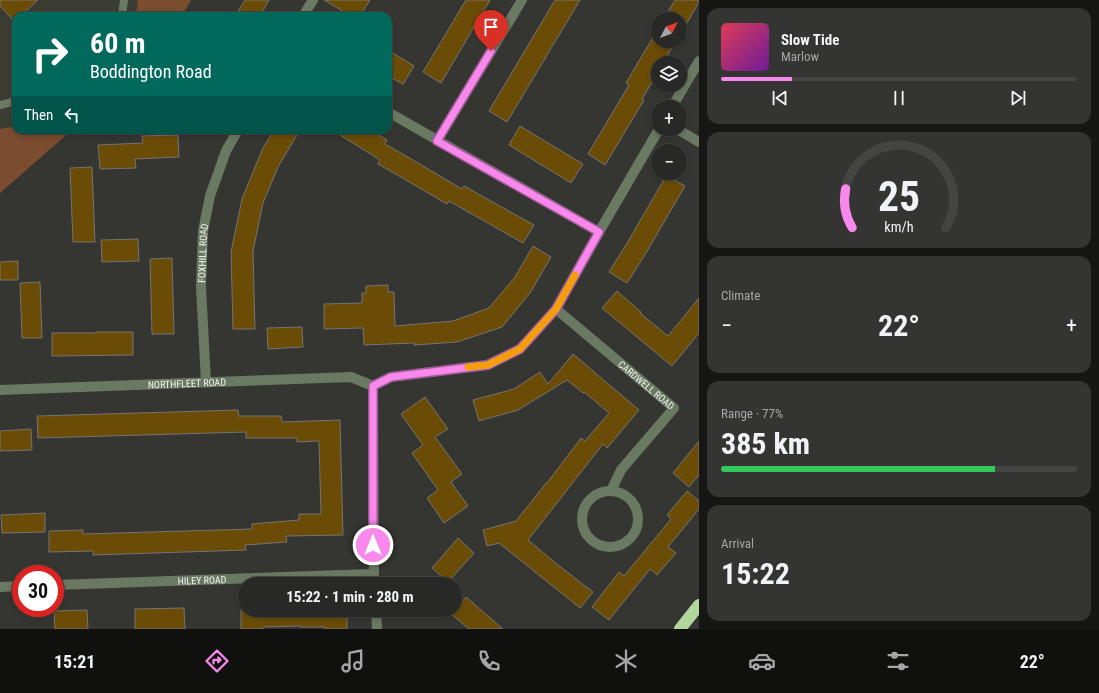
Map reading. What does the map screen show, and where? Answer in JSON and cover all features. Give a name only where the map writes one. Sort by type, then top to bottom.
[{"type":"highway","points":[[680,629],[699,605]]},
{"type":"street","points":[[306,12],[313,0]]},
{"type":"street","points":[[437,141],[522,0]]},
{"type":"street","points":[[676,100],[699,61]]},
{"type":"street","points":[[392,114],[599,232]]},
{"type":"street","name":"FOXHILL ROAD","points":[[206,382],[201,287],[202,231],[210,196],[226,151],[236,134]]},
{"type":"street","points":[[687,135],[699,142]]},
{"type":"street","points":[[374,577],[373,386],[391,377],[488,365],[520,349],[556,309],[655,136]]},
{"type":"street","name":"CARDWELL ROAD","points":[[556,309],[674,408],[621,470],[611,491]]},
{"type":"street","name":"NORTHFLEET ROAD","points":[[0,390],[351,377],[373,386]]},
{"type":"street","points":[[611,491],[628,497],[634,504],[638,521],[637,529],[632,537],[626,543],[617,547],[598,545],[590,539],[585,532],[582,522],[583,513],[587,504],[593,497],[611,491]]},
{"type":"street","name":"HILEY ROAD","points":[[64,585],[238,582]]},
{"type":"street","points":[[0,587],[12,586]]},
{"type":"street","points":[[376,617],[377,629]]},
{"type":"lane","points":[[122,12],[124,0]]},
{"type":"lane","points":[[0,105],[12,102]]},
{"type":"shaded area","points":[[0,0],[191,0],[184,12],[12,12],[12,134],[67,134],[0,193]]},
{"type":"shaded area","points":[[137,0],[191,0],[184,12],[136,12],[138,4]]},
{"type":"shaded area","points":[[12,127],[12,134],[67,134],[0,193],[0,129]]},
{"type":"building","points":[[0,0],[38,0],[24,12],[12,12],[12,19],[0,6]]},
{"type":"building","points":[[245,0],[269,0],[262,12],[238,12]]},
{"type":"building","points":[[324,0],[370,0],[362,12],[344,12]]},
{"type":"building","points":[[466,0],[490,0],[441,83],[423,72]]},
{"type":"building","points":[[555,0],[580,0],[507,122],[489,111]]},
{"type":"building","points":[[675,0],[699,0],[687,23],[687,12],[668,12]]},
{"type":"building","points":[[651,41],[651,48],[672,48],[667,56],[651,56],[651,84],[642,99],[644,100],[605,165],[588,154],[629,85],[626,83]]},
{"type":"building","points":[[392,52],[414,66],[403,84],[392,78]]},
{"type":"building","points":[[520,126],[583,164],[571,183],[509,145]]},
{"type":"building","points":[[272,134],[298,134],[278,167],[263,203],[253,251],[255,329],[233,329],[231,252],[242,199],[263,148]]},
{"type":"building","points":[[338,134],[377,134],[387,140],[385,144],[462,189],[464,186],[534,225],[523,243],[449,201],[447,204],[378,164],[380,160]]},
{"type":"building","points":[[178,135],[179,157],[135,159],[136,168],[100,169],[98,145],[143,143],[142,136]]},
{"type":"building","points":[[92,167],[95,242],[73,242],[70,168]]},
{"type":"building","points":[[664,180],[674,180],[685,186],[627,283],[609,272]]},
{"type":"building","points":[[138,239],[139,261],[102,262],[101,240]]},
{"type":"building","points":[[533,246],[551,257],[530,293],[502,327],[457,342],[414,345],[414,343],[364,345],[363,328],[324,329],[324,304],[362,303],[362,293],[366,293],[366,286],[388,285],[388,292],[394,292],[395,326],[453,321],[489,308],[515,277]]},
{"type":"building","points":[[172,258],[174,334],[152,334],[150,259]]},
{"type":"building","points":[[18,261],[18,280],[0,280],[0,262]]},
{"type":"building","points":[[40,282],[42,338],[22,338],[20,283]]},
{"type":"building","points":[[617,291],[641,312],[640,313],[668,336],[699,298],[699,333],[672,366],[602,308]]},
{"type":"building","points":[[302,327],[303,347],[268,349],[267,328]]},
{"type":"building","points":[[133,332],[133,355],[52,356],[52,333]]},
{"type":"building","points":[[573,354],[639,410],[607,448],[603,444],[528,540],[593,592],[580,608],[499,543],[487,546],[483,530],[516,521],[581,438],[585,441],[609,413],[567,380],[518,410],[479,421],[473,400],[514,389],[540,372],[548,384]]},
{"type":"building","points":[[425,397],[448,429],[435,437],[462,474],[451,482],[468,506],[444,523],[427,498],[438,490],[412,453],[423,445],[401,414]]},
{"type":"building","points":[[238,410],[239,416],[281,416],[282,422],[340,420],[343,535],[286,536],[287,542],[245,545],[246,550],[93,555],[93,551],[49,552],[49,531],[83,530],[83,534],[252,529],[252,524],[299,520],[299,514],[321,514],[319,441],[297,442],[297,438],[246,438],[246,432],[38,438],[37,416]]},
{"type":"building","points":[[31,429],[32,450],[0,451],[0,431]]},
{"type":"building","points":[[699,441],[699,475],[689,487],[673,473]]},
{"type":"building","points":[[687,491],[699,501],[699,509],[668,547],[676,553],[657,575],[650,569],[609,620],[592,607],[619,572],[624,576],[671,519],[667,515]]},
{"type":"building","points":[[45,513],[45,532],[2,533],[1,515]]},
{"type":"building","points":[[458,538],[474,553],[452,577],[442,577],[432,568]]},
{"type":"building","points":[[466,597],[503,629],[469,629],[455,617],[462,617],[462,602]]},
{"type":"building","points":[[184,608],[185,629],[135,629],[135,609]]},
{"type":"building","points":[[87,610],[88,629],[55,629],[54,617],[64,617],[64,611]]},
{"type":"building","points":[[241,617],[347,617],[347,629],[325,629],[325,627],[300,626],[241,629]]},
{"type":"slow traffic","points":[[468,367],[488,365],[520,349],[556,309],[575,275]]},
{"type":"route","points":[[373,545],[373,386],[391,377],[488,365],[520,349],[556,309],[599,232],[437,141],[491,51]]}]
